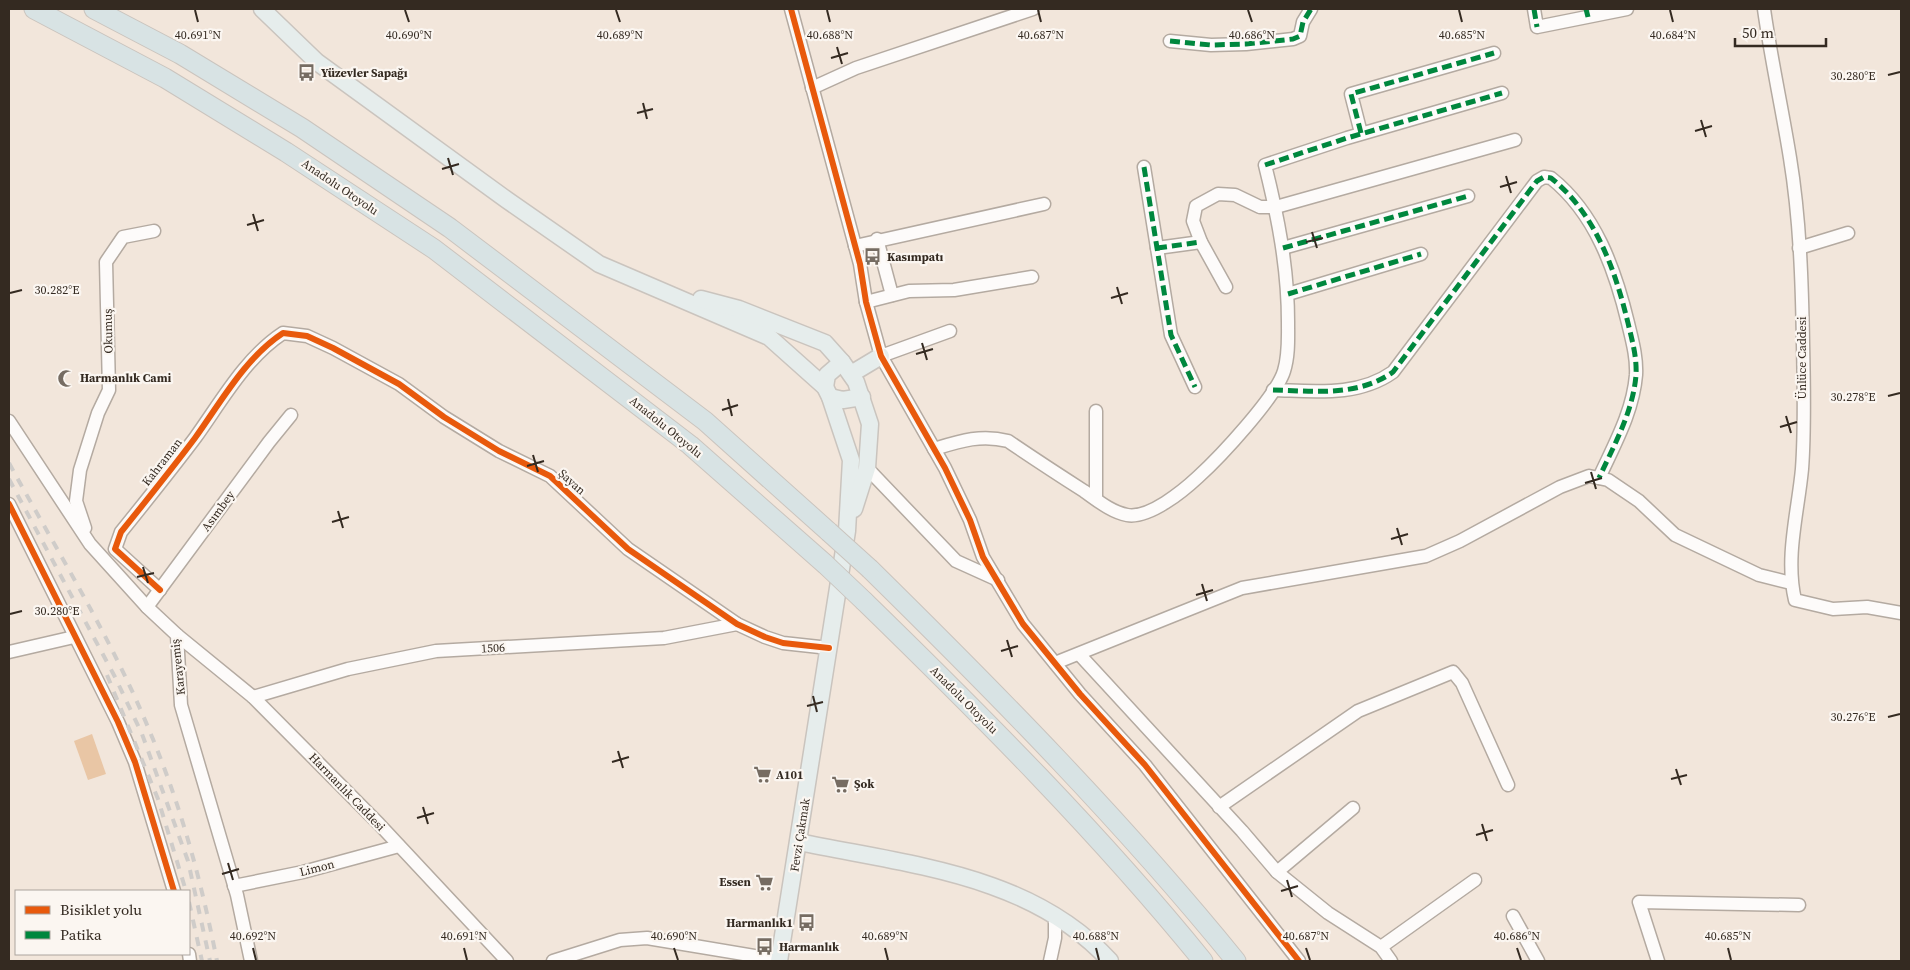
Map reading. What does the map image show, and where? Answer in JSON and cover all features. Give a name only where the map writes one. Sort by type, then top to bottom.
[{"type":"highway","name":"Anadolu Otoyolu","points":[[34,9],[166,78],[286,152],[434,249],[690,445],[825,564],[965,700],[1031,767],[1203,961]]},
{"type":"highway","points":[[94,9],[180,54],[302,128],[450,228],[705,422],[838,532],[870,569],[1051,751],[1114,818],[1236,961]]},
{"type":"main road","points":[[262,9],[317,62],[507,200],[599,264],[768,337],[828,392],[843,400],[862,396]]},
{"type":"main road","points":[[650,287],[739,309],[825,343],[846,368],[862,396],[870,424],[867,468],[838,532]]},
{"type":"main road","points":[[838,532],[851,460],[828,392],[827,375],[881,356]]},
{"type":"main road","name":"Fevzi Çakmak","points":[[779,961],[829,648],[838,532]]},
{"type":"main road","points":[[799,842],[966,877],[1007,890],[1055,916],[1091,940],[1110,961]]},
{"type":"street","points":[[791,9],[855,246],[866,302],[881,356],[934,449],[970,520],[983,557],[1023,624],[1145,766],[1299,961]]},
{"type":"street","points":[[812,88],[856,68],[1033,9]]},
{"type":"street","points":[[1170,41],[1220,45],[1293,39],[1300,36],[1303,22],[1311,9]]},
{"type":"street","points":[[1534,9],[1537,27],[1587,13],[1627,9]]},
{"type":"street","name":"Ünlüce Caddesi","points":[[1764,9],[1771,60],[1791,159],[1799,248],[1804,345],[1802,468],[1793,533],[1791,584]]},
{"type":"street","points":[[1361,134],[1351,94],[1494,53]]},
{"type":"street","points":[[934,449],[971,438],[993,438],[1008,442],[1117,512],[1128,516],[1137,515],[1162,504],[1183,491],[1210,466],[1241,432],[1284,373],[1287,355],[1288,294],[1276,207],[1265,165],[1361,134],[1502,93]]},
{"type":"street","points":[[1226,287],[1201,242],[1193,221],[1196,206],[1218,194],[1235,195],[1260,207],[1276,207],[1515,140]]},
{"type":"street","points":[[1144,167],[1171,335],[1195,387]]},
{"type":"street","points":[[1273,390],[1342,391],[1380,382],[1393,372],[1537,181],[1544,177],[1551,178],[1579,206],[1608,256],[1622,297],[1635,352],[1636,375],[1625,422],[1599,478]]},
{"type":"street","points":[[1283,248],[1468,196]]},
{"type":"street","points":[[855,246],[876,239],[1044,204]]},
{"type":"street","name":"Okumuş","points":[[90,544],[76,501],[80,470],[98,413],[109,390],[106,262],[123,237],[154,231]]},
{"type":"street","points":[[1799,248],[1848,232]]},
{"type":"street","points":[[876,239],[892,295]]},
{"type":"street","points":[[1157,248],[1201,242]]},
{"type":"street","points":[[1288,294],[1421,254]]},
{"type":"street","points":[[866,302],[909,291],[954,290],[1032,278]]},
{"type":"street","points":[[881,356],[950,332]]},
{"type":"street","name":"Şayan","points":[[267,344],[283,333],[307,336],[399,384],[444,417],[500,451],[550,476],[628,549],[737,624],[783,643],[829,648]]},
{"type":"street","name":"Kahraman","points":[[160,590],[115,549],[121,532],[267,344]]},
{"type":"street","points":[[1096,411],[1096,499]]},
{"type":"street","name":"Asımbey","points":[[147,607],[291,415]]},
{"type":"street","name":"Karayemiş","points":[[9,421],[90,544],[147,607],[176,635],[181,704],[234,886],[251,961]]},
{"type":"street","points":[[867,468],[956,560],[998,580]]},
{"type":"street","points":[[1055,663],[1242,588],[1426,556],[1460,541],[1560,486],[1589,476],[1608,480],[1639,501],[1674,536],[1758,575],[1791,584],[1795,600],[1812,606],[1833,609],[1867,607],[1901,613]]},
{"type":"street","points":[[9,504],[118,722],[135,762],[174,890]]},
{"type":"street","name":"1506","points":[[253,697],[348,669],[436,651],[664,638],[737,624]]},
{"type":"street","name":"Harmanlık Caddesi","points":[[176,635],[253,697],[399,846],[507,961]]},
{"type":"street","points":[[9,652],[74,637]]},
{"type":"street","points":[[1079,654],[1277,872],[1328,913],[1381,947],[1391,961]]},
{"type":"street","points":[[1219,807],[1358,711],[1453,672],[1462,683],[1508,785]]},
{"type":"street","points":[[1277,872],[1353,808]]},
{"type":"street","name":"Limon","points":[[234,886],[303,872],[399,846]]},
{"type":"street","points":[[1381,947],[1475,880]]},
{"type":"street","points":[[1658,961],[1638,902],[1799,905]]},
{"type":"street","points":[[1050,961],[1055,938],[1055,916]]},
{"type":"street","points":[[1513,916],[1538,961]]},
{"type":"street","points":[[553,961],[620,940],[647,938],[779,961]]},
{"type":"shaded area","points":[[92,734],[106,774],[88,780],[74,741]]},
{"type":"railway","points":[[9,463],[119,663],[150,732],[172,789],[190,845],[217,961]]},
{"type":"railway","points":[[9,479],[115,677],[142,734],[188,861],[210,961]]},
{"type":"railway","points":[[107,675],[158,799],[186,890]]},
{"type":"railway","points":[[190,907],[202,961]]},
{"type":"marked path","points":[[1170,41],[1211,45],[1246,44],[1293,39],[1300,36],[1303,22],[1311,9]]},
{"type":"marked path","points":[[1534,9],[1537,27]]},
{"type":"marked path","points":[[1586,9],[1588,17]]},
{"type":"marked path","points":[[1361,133],[1351,94],[1494,53]]},
{"type":"marked path","points":[[1265,165],[1347,138],[1502,93]]},
{"type":"marked path","points":[[1144,167],[1171,335],[1195,387]]},
{"type":"marked path","points":[[1273,390],[1335,391],[1350,389],[1365,386],[1393,372],[1537,181],[1544,177],[1551,178],[1580,208],[1601,243],[1617,282],[1633,342],[1636,375],[1631,402],[1622,428],[1599,478]]},
{"type":"marked path","points":[[1283,248],[1468,196]]},
{"type":"marked path","points":[[1157,248],[1201,242]]},
{"type":"marked path","points":[[1288,294],[1421,254]]},
{"type":"cycle path","points":[[791,9],[860,264],[866,302],[881,356],[945,468],[970,520],[983,557],[1023,624],[1080,694],[1145,765],[1299,961]]},
{"type":"cycle path","points":[[160,590],[115,549],[121,532],[186,450],[245,368],[269,343],[283,333],[307,336],[333,348],[399,384],[444,417],[499,451],[550,476],[628,549],[737,624],[783,643],[829,648]]},
{"type":"cycle path","points":[[9,504],[118,722],[135,762],[174,890]]},
{"type":"place","name":"Yüzevler Sapağı","points":[[307,73]]},
{"type":"place","name":"Kasımpatı","points":[[873,257]]},
{"type":"place","name":"Harmanlık Cami","points":[[66,378]]},
{"type":"place","name":"A101","points":[[762,775]]},
{"type":"place","name":"Şok","points":[[840,784]]},
{"type":"place","name":"Essen","points":[[765,882]]},
{"type":"place","name":"Harmanlık1","points":[[807,923]]},
{"type":"place","name":"Harmanlık","points":[[765,947]]}]
